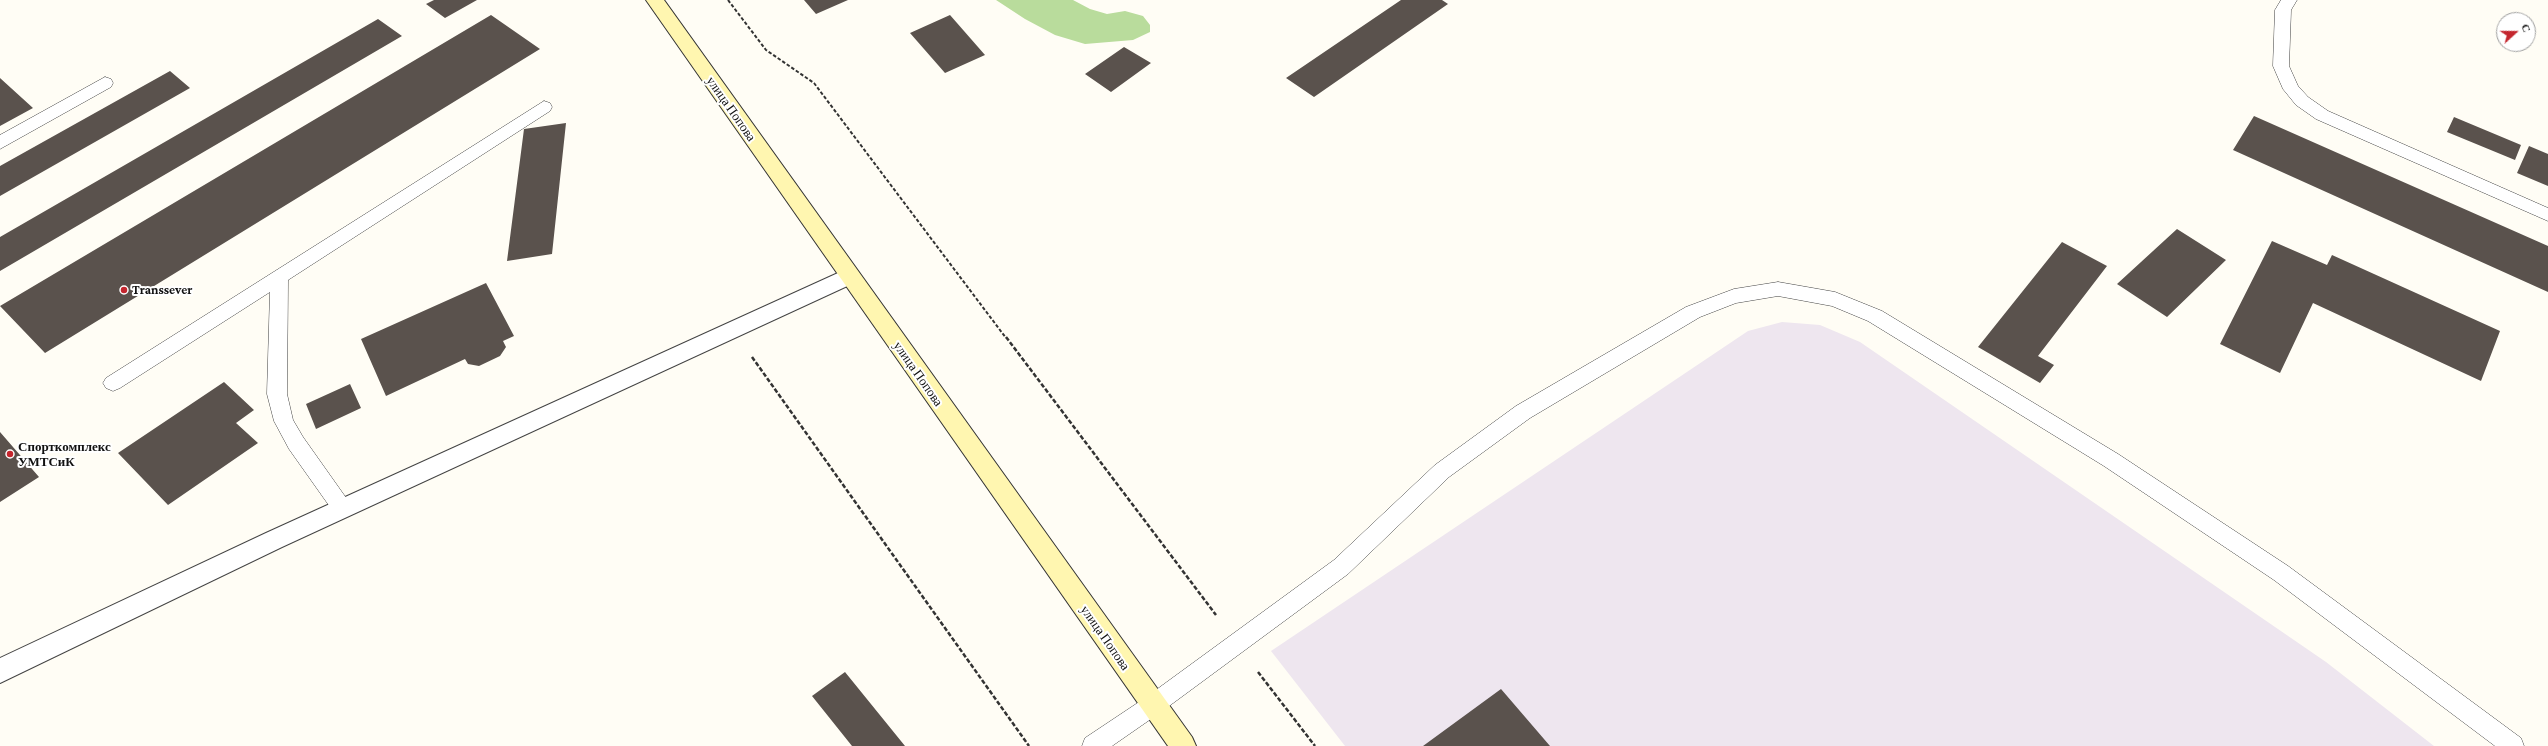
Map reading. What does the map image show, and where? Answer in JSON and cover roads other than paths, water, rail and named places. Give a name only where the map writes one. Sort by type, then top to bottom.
[{"type":"main road","name":"улица Попова","points":[[655,0],[1182,746]]},
{"type":"street","points":[[0,670],[342,508],[849,276]]},
{"type":"lane","points":[[2289,0],[2283,10],[2281,66],[2291,89],[2302,101],[2322,115],[2548,214]]},
{"type":"lane","points":[[0,143],[105,83]]},
{"type":"lane","points":[[113,383],[544,107]]},
{"type":"lane","points":[[279,277],[277,394],[284,421],[296,443],[342,508]]},
{"type":"lane","points":[[1093,746],[1238,644],[1341,567],[1389,519],[1442,471],[1523,412],[1693,312],[1734,296],[1778,289],[1835,299],[1875,316],[2105,456],[2281,573],[2513,746]]},
{"type":"place","name":"Transsever","points":[[124,290]]},
{"type":"place","name":"Спорткомплекс УМТСиК","points":[[10,454]]}]
